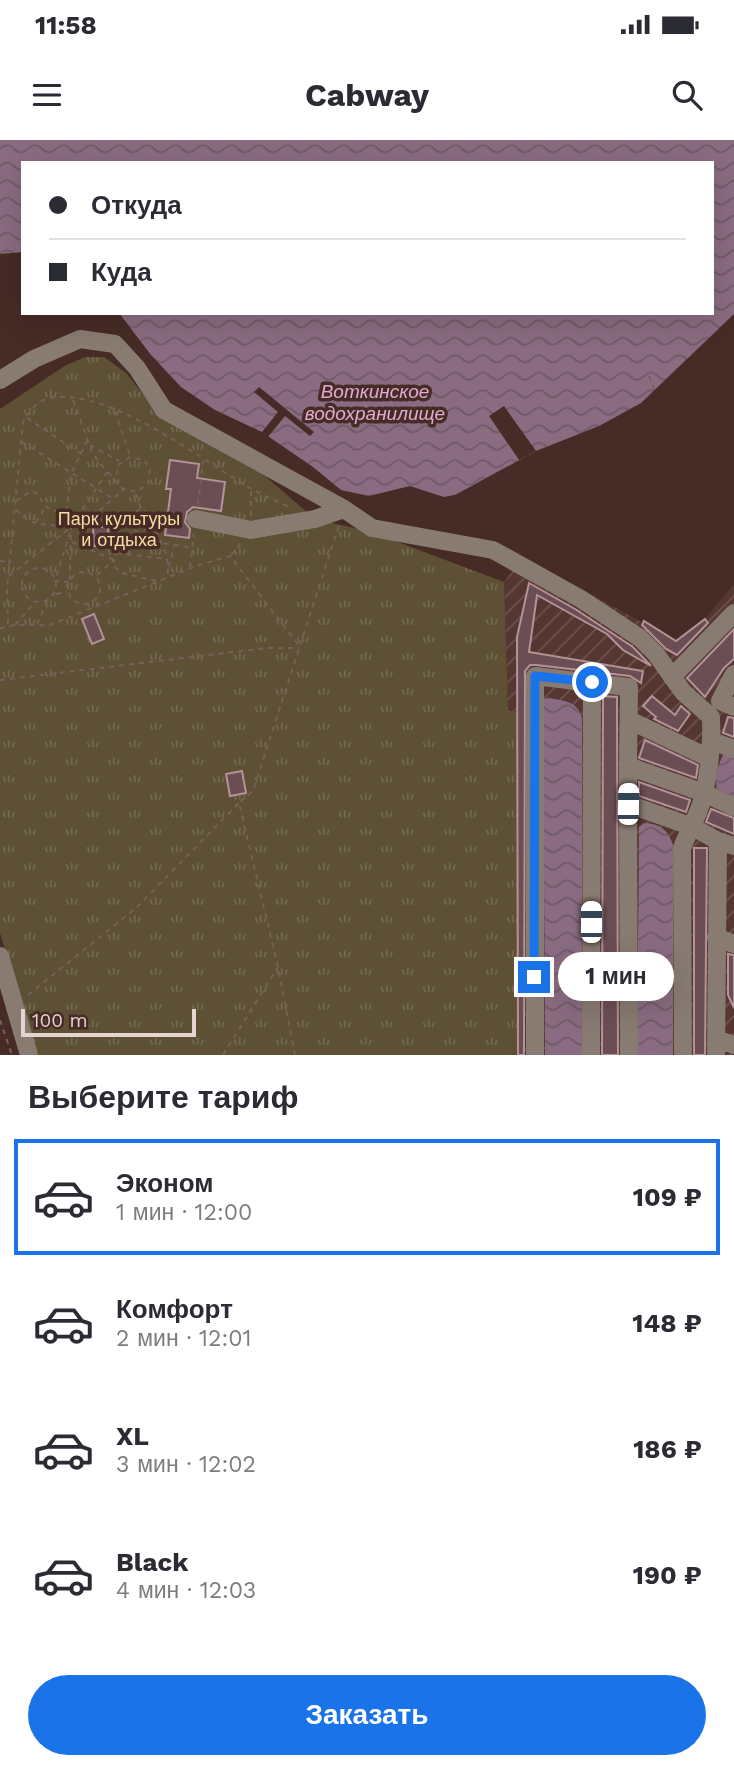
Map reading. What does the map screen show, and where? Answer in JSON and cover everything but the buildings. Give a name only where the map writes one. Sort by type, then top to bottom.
[{"type":"street","points":[[0,380],[34,359],[80,339],[115,344],[137,368],[164,410],[344,509],[372,528],[493,550],[581,599],[640,638],[656,654],[683,692],[722,709]]},
{"type":"street","points":[[196,519],[251,530],[314,519],[344,509]]},
{"type":"street","points":[[671,677],[734,613]]},
{"type":"street","points":[[683,1055],[682,848],[688,832],[693,827],[704,793],[710,750],[734,674]]},
{"type":"street","points":[[535,1055],[535,676],[629,687],[629,1055]]},
{"type":"street","points":[[591,1055],[592,682]]},
{"type":"street","points":[[629,720],[710,750],[734,749]]},
{"type":"street","points":[[628,766],[704,793],[734,807]]},
{"type":"street","points":[[628,804],[693,827],[726,844],[726,896],[716,937],[716,1047],[734,1045]]},
{"type":"street","points":[[716,937],[734,944]]},
{"type":"street","points":[[0,956],[29,1055]]},
{"type":"street","points":[[716,991],[734,976]]},
{"type":"street","points":[[716,991],[734,1004]]},
{"type":"path","points":[[649,376],[655,392]]},
{"type":"path","points":[[8,624],[9,562],[23,422],[32,408],[48,398],[72,398],[115,409],[143,423],[251,489],[289,507]]},
{"type":"path","points":[[72,398],[93,454],[124,489],[136,492],[148,484],[150,473],[144,460],[130,457],[120,462],[116,468],[116,479]]},
{"type":"path","points":[[115,409],[130,457]]},
{"type":"path","points":[[26,418],[81,454]]},
{"type":"path","points":[[22,442],[113,499]]},
{"type":"path","points":[[70,581],[75,574],[89,572],[96,576],[101,590],[94,601],[80,604],[74,601],[68,592],[71,527],[66,516],[71,474],[88,442]]},
{"type":"path","points":[[88,442],[120,462]]},
{"type":"path","points":[[36,626],[53,594],[71,527],[107,472]]},
{"type":"path","points":[[8,576],[71,527],[90,519],[124,489]]},
{"type":"path","points":[[16,501],[31,491],[38,494],[44,506],[66,516]]},
{"type":"path","points":[[136,492],[141,509],[149,513],[169,568]]},
{"type":"path","points":[[33,523],[41,516],[44,506]]},
{"type":"path","points":[[15,508],[23,519],[33,523],[71,527]]},
{"type":"path","points":[[141,509],[132,513],[113,566],[118,571],[158,582]]},
{"type":"path","points":[[14,1006],[136,908],[253,791],[344,509]]},
{"type":"path","points":[[129,521],[132,528],[152,544]]},
{"type":"path","points":[[140,532],[147,530],[151,522]]},
{"type":"path","points":[[71,542],[114,560]]},
{"type":"path","points":[[126,554],[141,545],[161,543],[192,549]]},
{"type":"path","points":[[166,578],[174,544]]},
{"type":"path","points":[[116,554],[166,559]]},
{"type":"path","points":[[0,629],[8,624],[50,625],[166,578],[230,556],[300,648]]},
{"type":"path","points":[[96,576],[114,560]]},
{"type":"path","points":[[0,561],[9,562]]},
{"type":"path","points":[[24,564],[30,571]]},
{"type":"path","points":[[48,600],[35,602],[29,599],[23,590],[23,580],[30,571],[43,569],[50,572],[55,581]]},
{"type":"path","points":[[55,581],[70,581]]},
{"type":"path","points":[[53,594],[68,592]]},
{"type":"path","points":[[15,625],[35,602]]},
{"type":"path","points":[[0,680],[267,648],[300,648]]},
{"type":"path","points":[[239,803],[278,967],[295,1055]]},
{"type":"path","points":[[223,1055],[278,967]]},
{"type":"path","points":[[0,1020],[12,1055]]},
{"type":"shaded area","points":[[523,557],[676,641],[705,619],[734,584],[734,1055],[673,1055],[673,845],[638,865],[637,1055],[582,1055],[582,718],[543,752],[545,1055],[518,1055],[517,712],[508,711],[504,582]]},
{"type":"green space","name":"Парк культуры и отдыха","points":[[86,357],[104,357],[126,373],[159,414],[265,476],[315,519],[371,532],[504,582],[508,711],[517,712],[518,1055],[38,1055],[0,933],[0,409],[66,365]]},
{"type":"water","name":"Воткинское водохранилище","points":[[0,140],[734,140],[734,314],[641,403],[599,426],[536,451],[455,495],[444,497],[410,486],[369,496],[341,490],[262,432],[215,410],[181,387],[151,355],[121,315],[714,315],[714,161],[21,161],[21,252],[0,254]]},
{"type":"water","points":[[549,698],[574,705],[582,718],[582,1055],[545,1055],[543,699]]},
{"type":"water","points":[[724,753],[734,756],[734,798],[717,789],[717,771]]},
{"type":"water","points":[[644,823],[663,829],[673,845],[673,1055],[637,1055],[639,827]]},
{"type":"pier","points":[[259,387],[314,432],[310,436],[285,416],[268,437],[262,432],[278,412],[254,392]]},
{"type":"pier","points":[[504,406],[536,451],[519,460],[489,416]]},
{"type":"route","points":[[534,977],[535,676],[592,682]]}]
